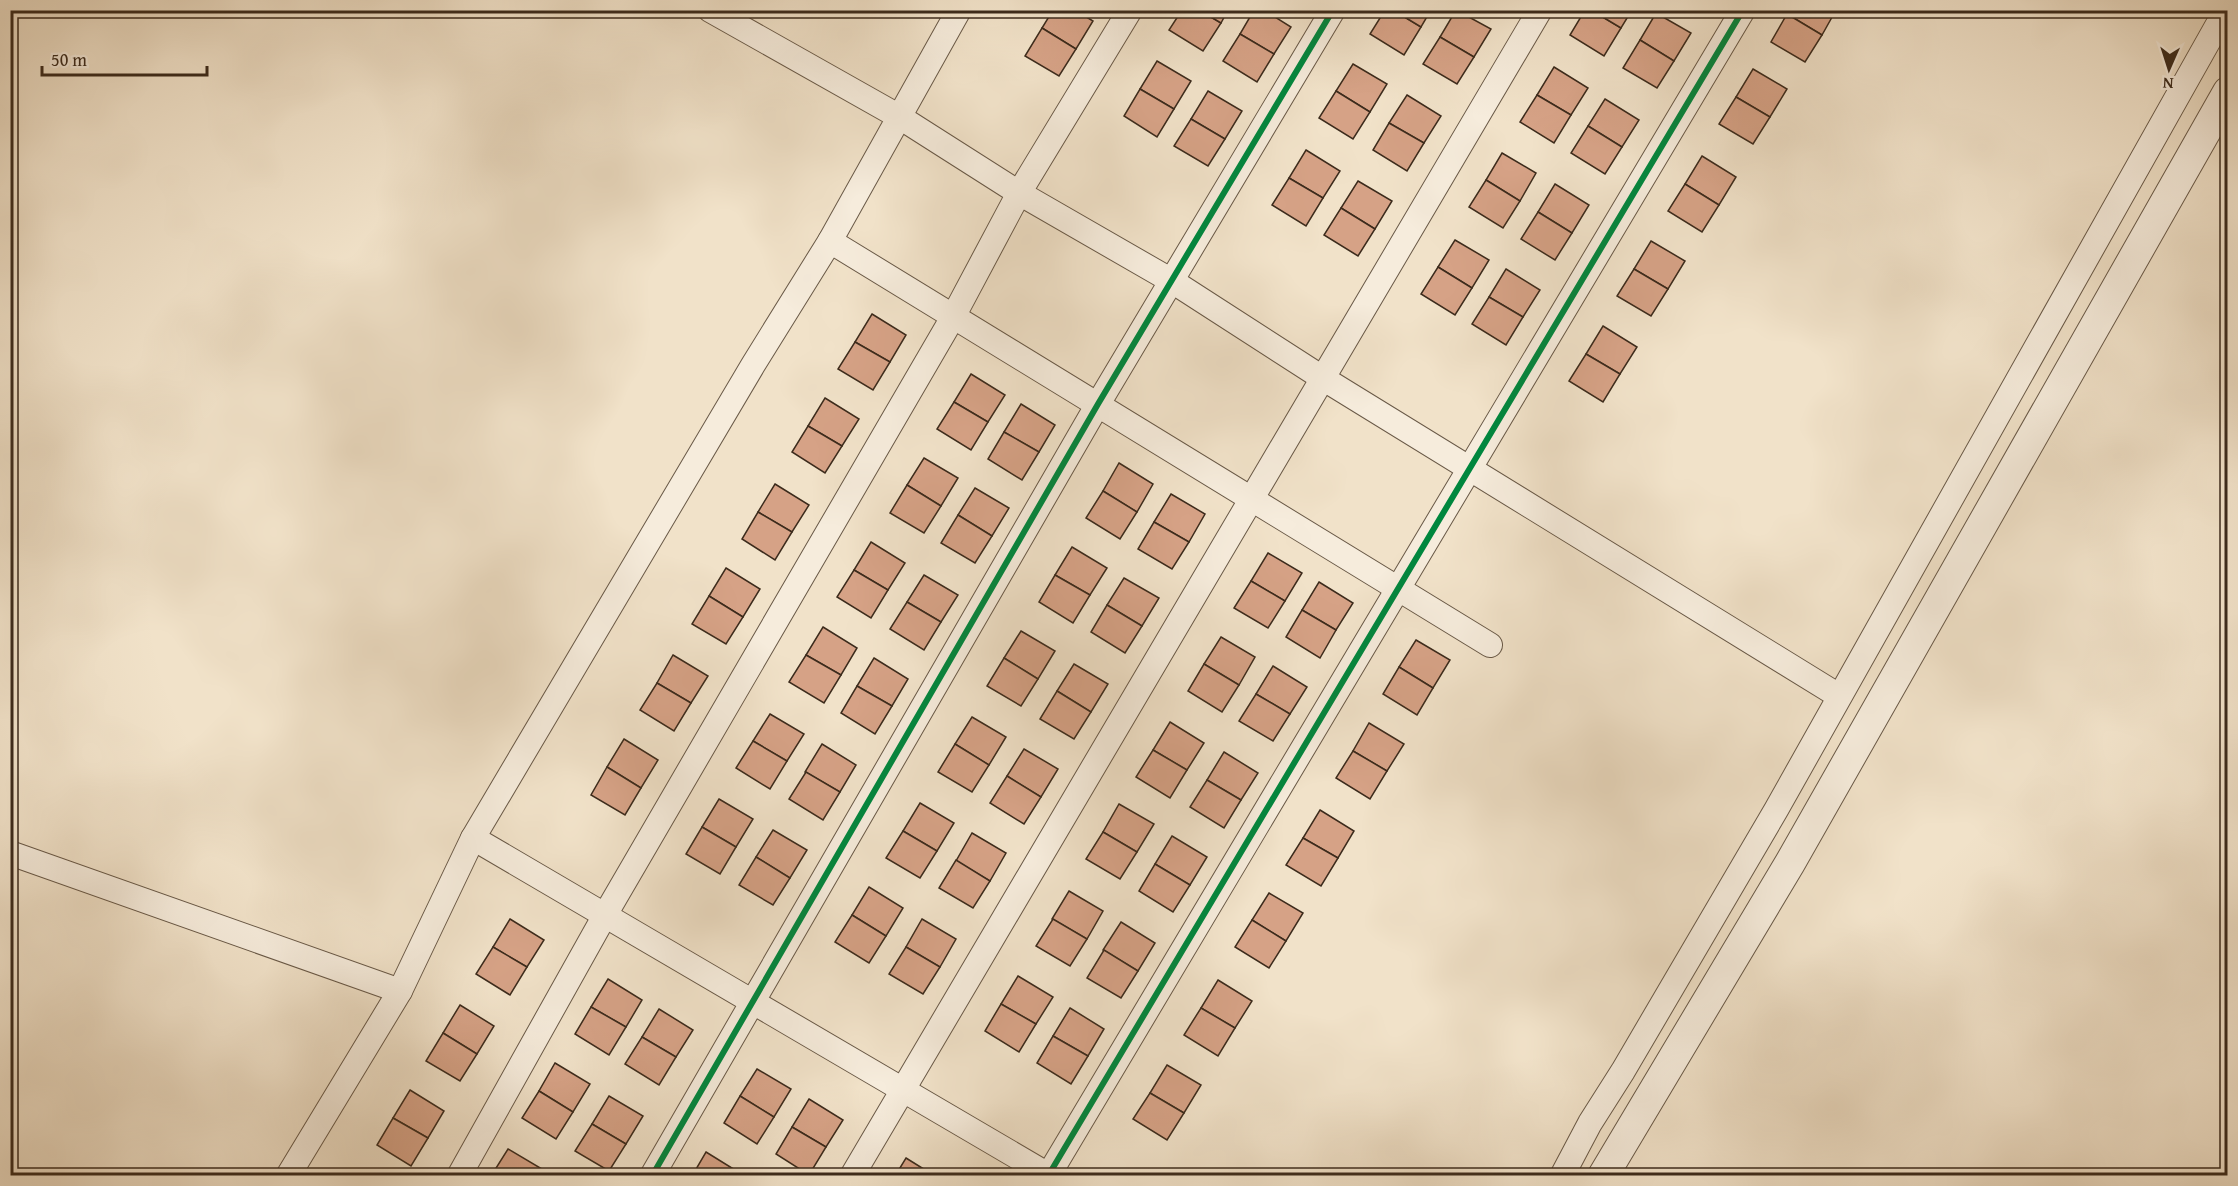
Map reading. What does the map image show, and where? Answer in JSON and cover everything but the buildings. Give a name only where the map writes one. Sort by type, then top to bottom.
[{"type":"street","points":[[710,10],[898,116],[1019,193],[1172,281],[1324,379],[1839,696]]},
{"type":"street","points":[[288,1176],[400,991],[473,838],[753,365],[830,241],[959,10]]},
{"type":"street","points":[[459,1176],[604,915],[953,317],[1019,193],[1130,10]]},
{"type":"street","points":[[652,1176],[1098,404],[1332,10]]},
{"type":"street","points":[[852,1176],[1540,10]]},
{"type":"street","points":[[473,838],[1049,1175],[1468,468],[1743,10]]},
{"type":"street","points":[[1562,1176],[1586,1130],[1776,810],[2226,10]]},
{"type":"street","points":[[1604,1176],[1790,863],[2228,92]]},
{"type":"street","points":[[830,241],[1490,645]]},
{"type":"street","points":[[10,853],[400,991]]},
{"type":"cycle path","points":[[652,1176],[1098,404],[1333,10]]},
{"type":"cycle path","points":[[1048,1176],[1743,10]]}]
